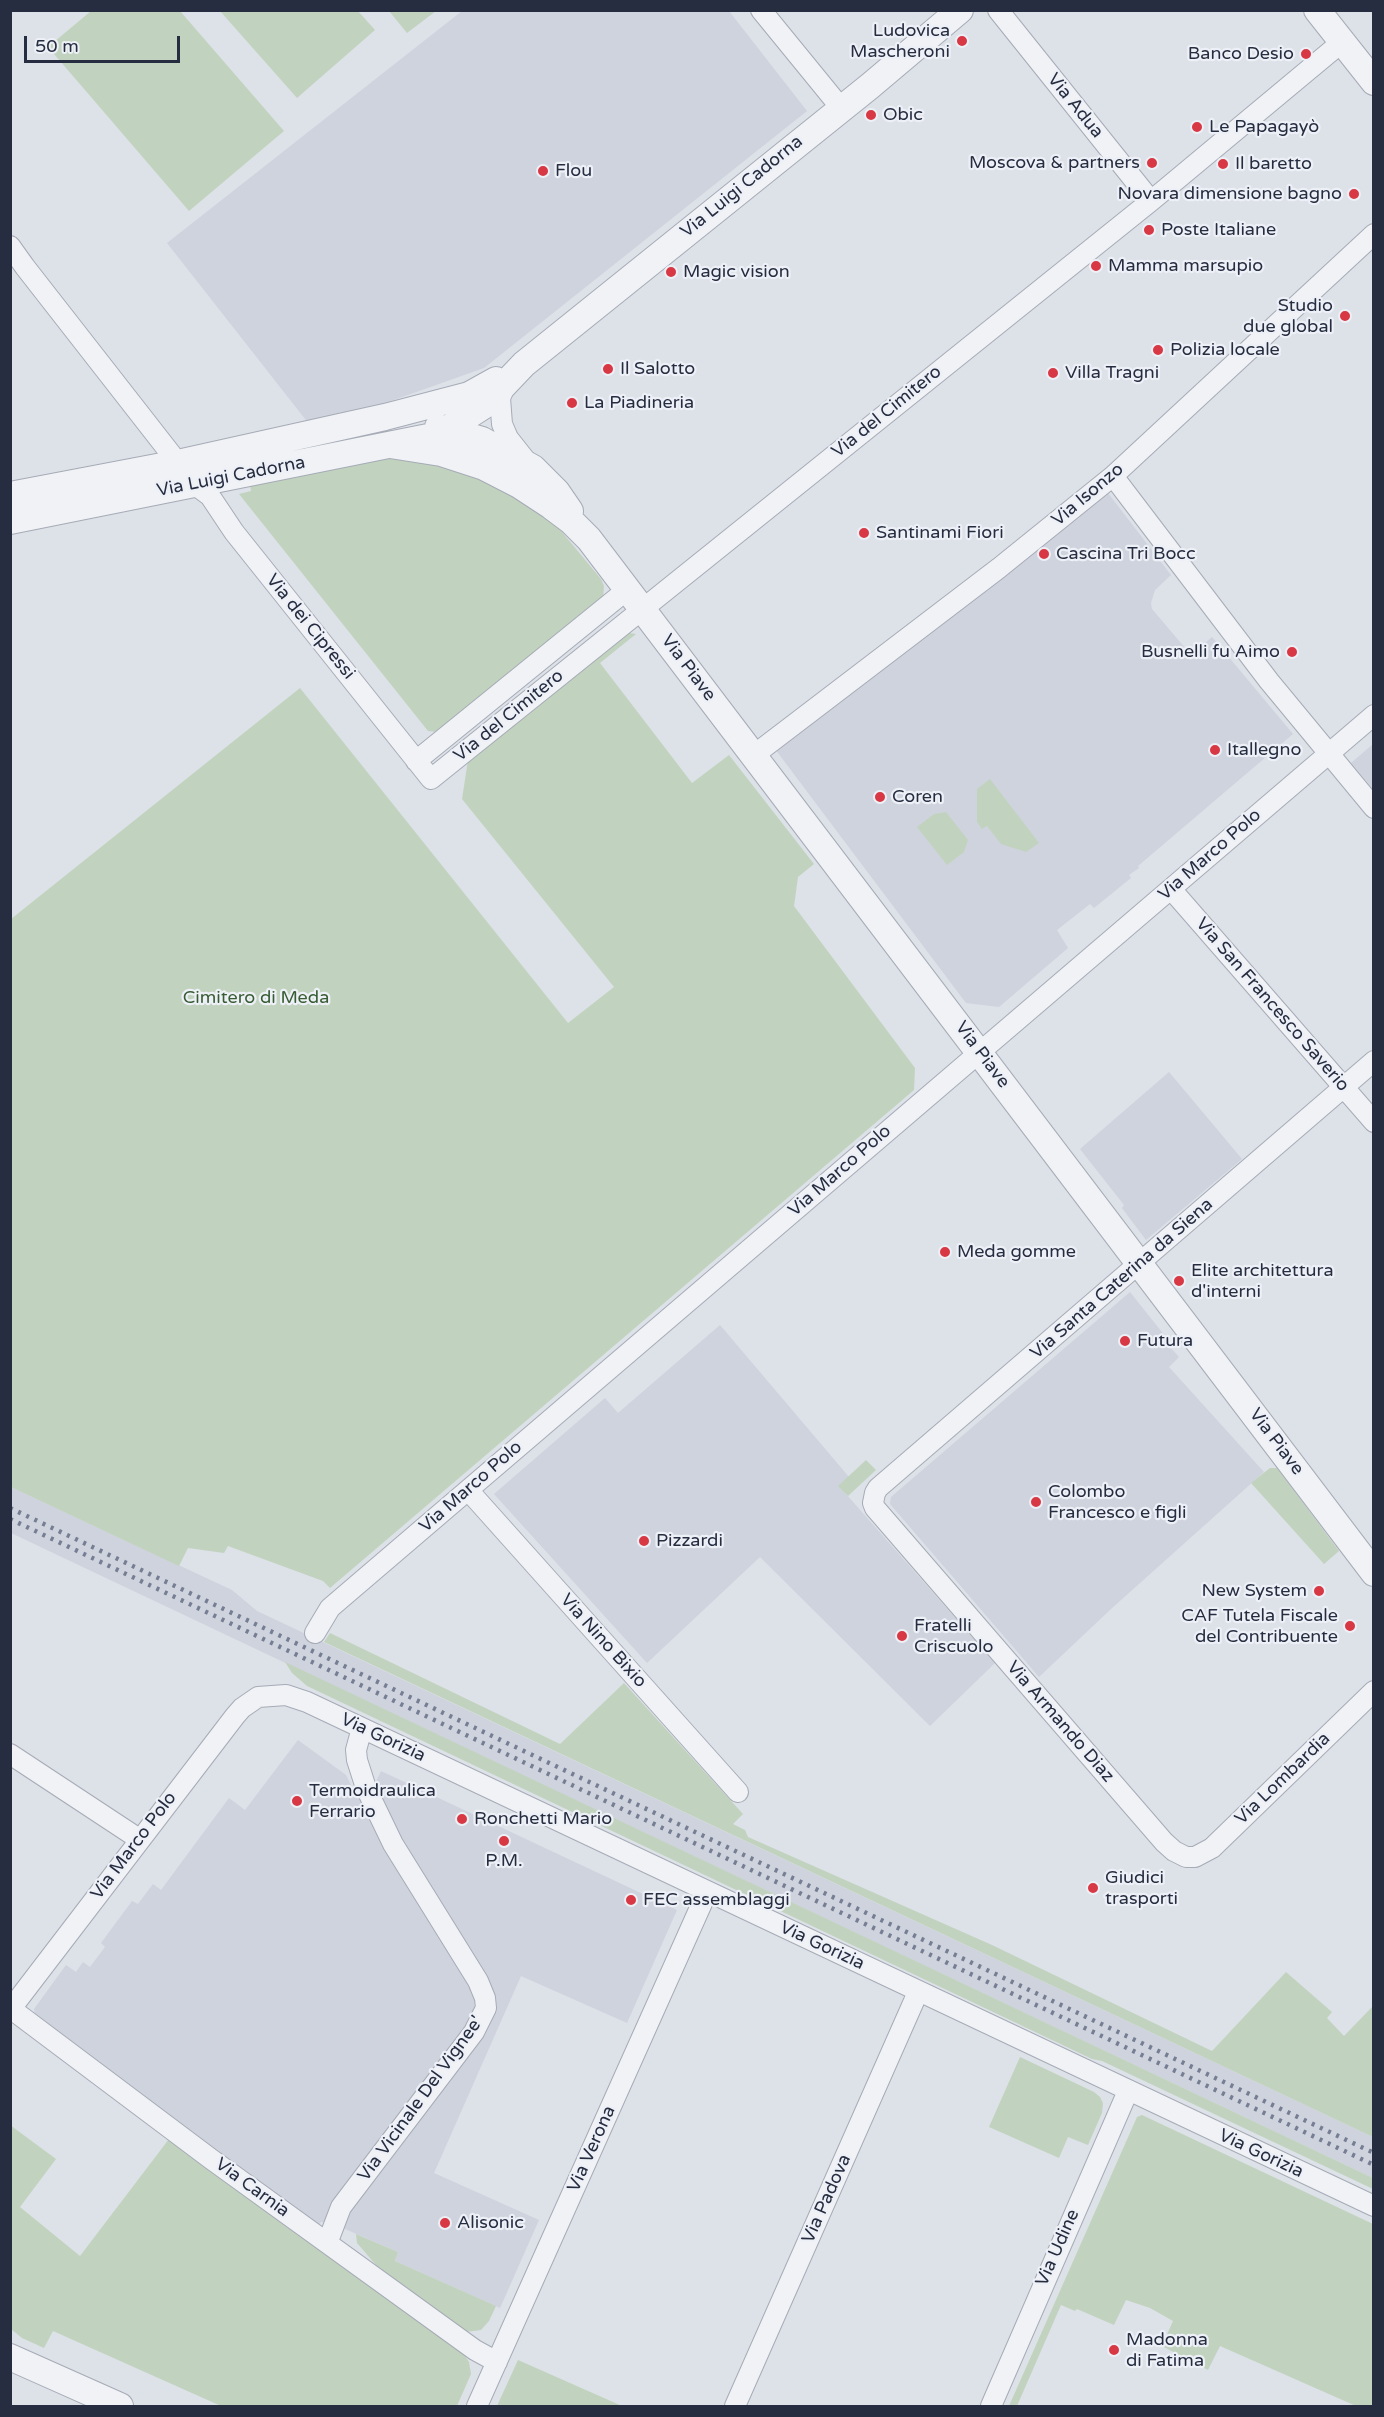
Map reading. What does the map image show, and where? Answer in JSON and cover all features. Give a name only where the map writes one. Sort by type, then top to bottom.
[{"type":"street","points":[[761,10],[841,108]]},
{"type":"street","name":"Via Luigi Cadorna","points":[[10,495],[181,475],[433,438],[485,405],[517,372],[870,86],[960,10]]},
{"type":"street","name":"Via Adua","points":[[998,10],[1151,201]]},
{"type":"street","points":[[1320,13],[1374,82]]},
{"type":"street","name":"Via del Cimitero","points":[[416,761],[635,598],[1151,201],[1342,42]]},
{"type":"street","name":"Via Isonzo","points":[[754,755],[999,568],[1113,476],[1374,234]]},
{"type":"street","points":[[10,246],[181,475]]},
{"type":"street","name":"Via Luigi Cadorna","points":[[10,521],[469,395],[517,372]]},
{"type":"street","name":"Via Piave","points":[[517,372],[500,398],[502,424],[508,438],[556,492],[589,539],[1374,1573]]},
{"type":"street","name":"Via Luigi Cadorna","points":[[386,417],[449,429]]},
{"type":"street","name":"Via Piave","points":[[449,429],[497,447],[533,468]]},
{"type":"street","name":"Via Piave","points":[[390,445],[441,453],[492,470],[551,506],[589,539]]},
{"type":"street","name":"Via dei Cipressi","points":[[181,475],[210,496],[234,532],[431,779]]},
{"type":"street","points":[[1113,476],[1327,755],[1374,808]]},
{"type":"street","name":"Via del Cimitero","points":[[431,779],[635,598]]},
{"type":"street","name":"Via Marco Polo","points":[[315,1633],[330,1608],[1374,715]]},
{"type":"street","name":"Via San Francesco Saverio","points":[[1171,889],[1374,1122]]},
{"type":"street","name":"Via Santa Caterina da Siena","points":[[873,1497],[878,1488],[1374,1061]]},
{"type":"street","name":"Via Nino Bixio","points":[[468,1490],[738,1792]]},
{"type":"street","name":"Via Armando Diaz","points":[[873,1497],[875,1508],[1164,1842],[1174,1851],[1186,1857]]},
{"type":"street","name":"Via Lombardia","points":[[1186,1857],[1196,1857],[1212,1848],[1374,1691]]},
{"type":"street","name":"Via Marco Polo","points":[[11,2009],[235,1716],[250,1702],[268,1695]]},
{"type":"street","name":"Via Gorizia","points":[[268,1695],[297,1697],[1374,2206]]},
{"type":"street","name":"Via Vicinale Del Vignee'","points":[[328,2241],[341,2207],[474,2032],[486,2008],[485,1998],[478,1981],[379,1818],[360,1773],[356,1750],[363,1728]]},
{"type":"street","points":[[10,1754],[139,1839]]},
{"type":"street","name":"Via Verona","points":[[477,2406],[707,1892]]},
{"type":"street","name":"Via Padova","points":[[735,2406],[918,1992]]},
{"type":"street","name":"Via Carnia","points":[[11,2009],[211,2159],[328,2241],[475,2350],[498,2362]]},
{"type":"street","name":"Via Udine","points":[[991,2406],[1128,2091]]},
{"type":"street","points":[[10,2341],[39,2364],[73,2386]]},
{"type":"street","points":[[10,2357],[120,2406]]},
{"type":"shaded area","points":[[462,11],[729,11],[807,111],[484,368],[357,413],[309,424],[167,243]]},
{"type":"shaded area","points":[[1108,493],[1171,575],[1155,590],[1151,603],[1152,609],[1191,655],[1212,637],[1293,734],[1138,866],[1139,868],[1129,875],[1131,878],[1094,908],[1090,904],[1057,930],[1068,948],[999,1007],[966,1003],[775,749]]},
{"type":"shaded area","points":[[1373,744],[1373,789],[1351,763]]},
{"type":"shaded area","points":[[1169,1072],[1242,1159],[1146,1240],[1122,1208],[1124,1205],[1080,1149]]},
{"type":"shaded area","points":[[1130,1292],[1165,1336],[1163,1339],[1179,1357],[1169,1367],[1264,1472],[1039,1677],[890,1504],[891,1497]]},
{"type":"shaded area","points":[[720,1325],[849,1477],[839,1486],[995,1663],[930,1726],[760,1557],[647,1663],[494,1494],[605,1398],[618,1413]]},
{"type":"shaded area","points":[[11,1487],[232,1590],[257,1611],[1373,2137],[1373,2178],[11,1533]]},
{"type":"shaded area","points":[[298,1740],[346,1775],[354,1791],[374,1786],[381,1771],[677,1910],[627,2023],[521,1976],[434,2173],[539,2220],[500,2308],[395,2261],[398,2252],[329,2222],[321,2222],[318,2227],[35,2014],[34,2009],[66,1965],[76,1972],[83,1962],[90,1967],[105,1947],[101,1943],[132,1901],[138,1904],[153,1884],[161,1890],[229,1798],[245,1810]]},
{"type":"green space","points":[[91,11],[180,11],[284,131],[189,211],[48,47]]},
{"type":"green space","points":[[220,11],[358,11],[375,30],[297,98]]},
{"type":"green space","points":[[389,11],[436,11],[407,33]]},
{"type":"green space","points":[[391,457],[417,457],[496,482],[557,526],[601,579],[604,586],[603,598],[437,732],[428,731],[239,494],[251,491],[250,484]]},
{"type":"green space","name":"Cimitero di Meda","points":[[623,632],[636,634],[600,663],[692,783],[729,755],[814,864],[798,877],[794,906],[915,1068],[914,1090],[330,1588],[323,1581],[228,1546],[224,1553],[188,1548],[179,1566],[11,1487],[11,919],[300,688],[568,1023],[614,987],[462,799],[468,760]]},
{"type":"green space","points":[[990,779],[1039,843],[1026,852],[1001,844],[987,826],[982,829],[977,822],[977,789]]},
{"type":"green space","points":[[946,812],[968,840],[964,852],[947,865],[917,827],[934,814]]},
{"type":"green space","points":[[866,1460],[876,1470],[848,1496],[838,1486]]},
{"type":"green space","points":[[1270,1468],[1277,1468],[1339,1551],[1324,1564],[1251,1483]]},
{"type":"green space","points":[[330,1633],[560,1744],[624,1683],[743,1814],[733,1824],[745,1830],[748,1837],[992,1945],[1212,2051],[1286,1972],[1332,2012],[1327,2018],[1344,2036],[1372,2007],[1373,2137],[324,1642]]},
{"type":"green space","points":[[285,1662],[1373,2178],[1373,2189],[1102,2061],[1092,2059],[307,1686],[292,1673]]},
{"type":"green space","points":[[1020,2057],[1100,2097],[1103,2103],[1102,2113],[1088,2145],[1068,2137],[1059,2158],[989,2127]]},
{"type":"green space","points":[[1142,2115],[1373,2224],[1373,2406],[1356,2406],[1220,2346],[1208,2370],[1162,2346],[1173,2321],[1150,2308],[1126,2300],[1114,2325],[1077,2309],[1075,2311],[1061,2305],[1017,2406],[1009,2406],[1137,2117]]},
{"type":"green space","points":[[10,2125],[56,2159],[20,2207],[80,2256],[169,2139],[461,2350],[469,2362],[471,2374],[457,2406],[221,2406],[53,2331],[44,2348],[22,2338],[11,2329]]},
{"type":"green space","points":[[356,2234],[398,2252],[395,2261],[496,2306],[489,2321],[481,2330],[466,2332],[382,2272],[357,2243]]},
{"type":"green space","points":[[518,2360],[622,2406],[497,2406]]},
{"type":"railway","points":[[10,1508],[1374,2153]]},
{"type":"railway","points":[[10,1519],[1374,2165]]},
{"type":"place","name":"Ludovica Mascheroni","points":[[962,41]]},
{"type":"place","name":"Banco Desio","points":[[1306,54]]},
{"type":"place","name":"Obic","points":[[871,115]]},
{"type":"place","name":"Le Papagayò","points":[[1197,127]]},
{"type":"place","name":"Moscova & partners","points":[[1152,163]]},
{"type":"place","name":"Il baretto","points":[[1223,164]]},
{"type":"place","name":"Flou","points":[[543,171]]},
{"type":"place","name":"Novara dimensione bagno","points":[[1354,194]]},
{"type":"place","name":"Poste Italiane","points":[[1149,230]]},
{"type":"place","name":"Mamma marsupio","points":[[1096,266]]},
{"type":"place","name":"Magic vision","points":[[671,272]]},
{"type":"place","name":"Studio due global","points":[[1345,316]]},
{"type":"place","name":"Polizia locale","points":[[1158,350]]},
{"type":"place","name":"Il Salotto","points":[[608,369]]},
{"type":"place","name":"Villa Tragni","points":[[1053,373]]},
{"type":"place","name":"La Piadineria","points":[[572,403]]},
{"type":"place","name":"Santinami Fiori","points":[[864,533]]},
{"type":"place","name":"Cascina Tri Bocc","points":[[1044,554]]},
{"type":"place","name":"Busnelli fu Aimo","points":[[1292,652]]},
{"type":"place","name":"Itallegno","points":[[1215,750]]},
{"type":"place","name":"Coren","points":[[880,797]]},
{"type":"place","name":"Meda gomme","points":[[945,1252]]},
{"type":"place","name":"Elite architettura d'interni","points":[[1179,1281]]},
{"type":"place","name":"Futura","points":[[1125,1341]]},
{"type":"place","name":"Colombo Francesco e figli","points":[[1036,1502]]},
{"type":"place","name":"Pizzardi","points":[[644,1541]]},
{"type":"place","name":"New System","points":[[1319,1591]]},
{"type":"place","name":"CAF Tutela Fiscale del Contribuente","points":[[1350,1626]]},
{"type":"place","name":"Fratelli Criscuolo","points":[[902,1636]]},
{"type":"place","name":"Termoidraulica Ferrario","points":[[297,1801]]},
{"type":"place","name":"Ronchetti Mario","points":[[462,1819]]},
{"type":"place","name":"P.M.","points":[[504,1841]]},
{"type":"place","name":"Giudici trasporti","points":[[1093,1888]]},
{"type":"place","name":"FEC assemblaggi","points":[[631,1900]]},
{"type":"place","name":"Alisonic","points":[[445,2223]]},
{"type":"place","name":"Madonna di Fatima","points":[[1114,2350]]}]
